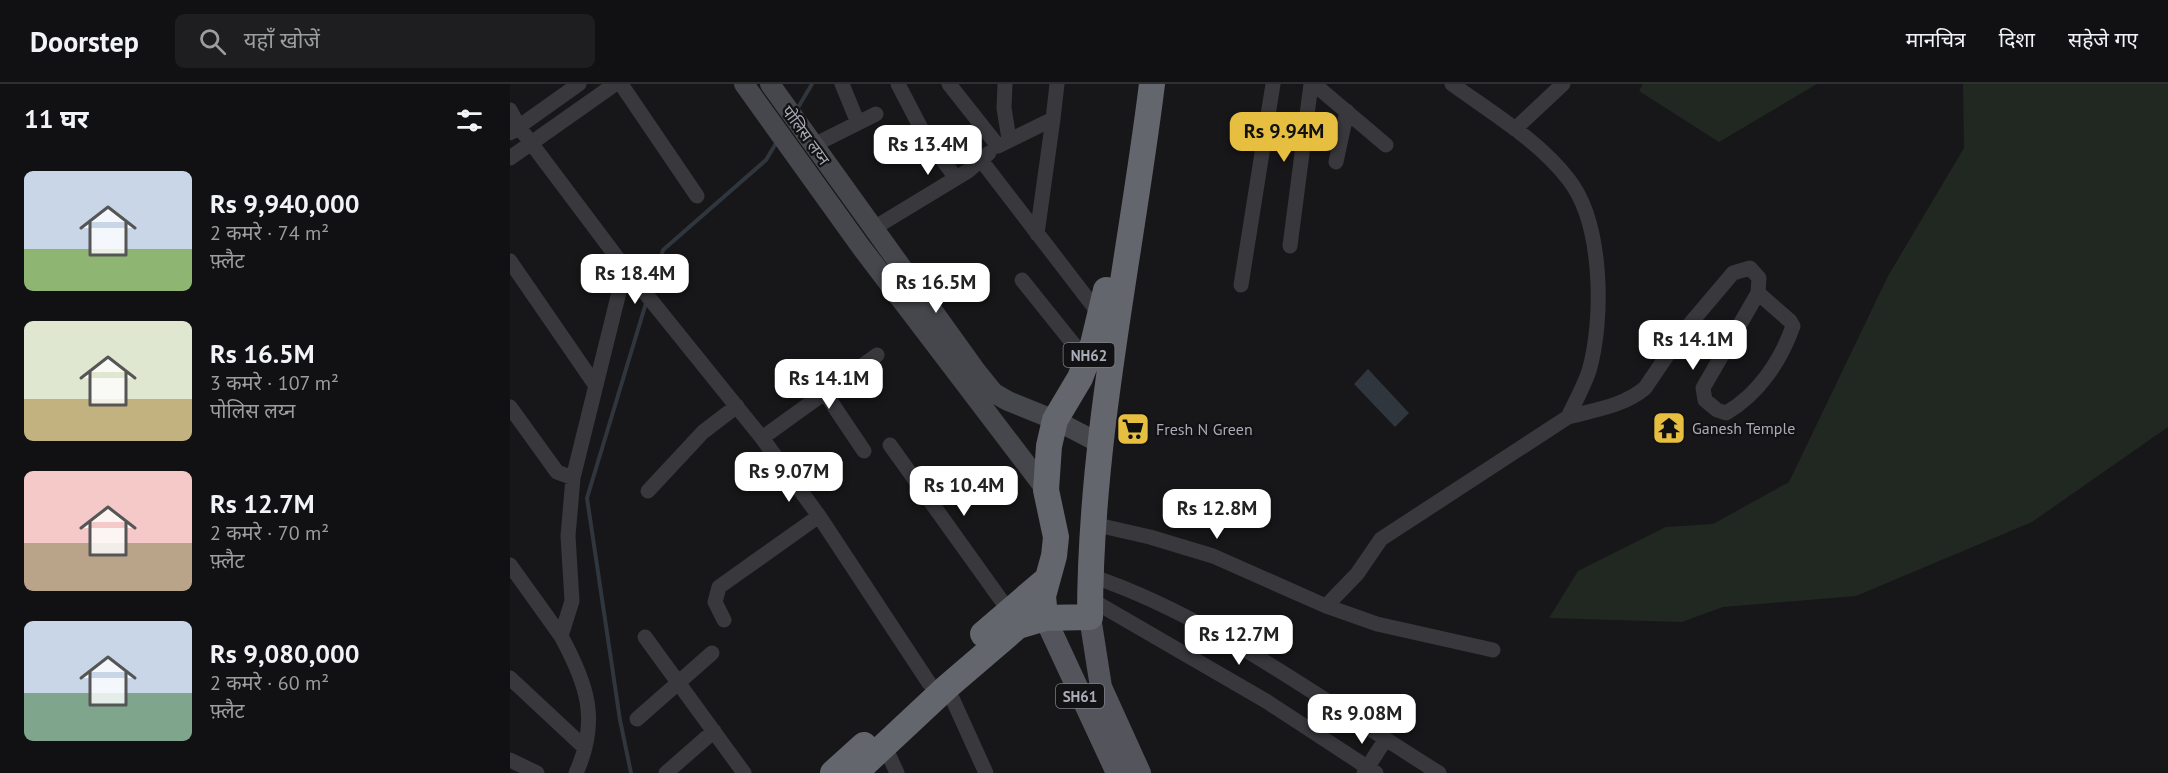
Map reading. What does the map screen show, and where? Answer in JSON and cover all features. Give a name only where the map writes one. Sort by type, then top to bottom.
[{"type":"highway","name":"NH62","points":[[1045,618],[1043,596],[1054,556],[1056,537],[1046,490],[1049,446],[1055,420],[1080,378],[1087,361],[1100,315],[1135,84]]},
{"type":"highway","name":"NH62","points":[[1090,597],[1093,524],[1101,444],[1152,84]]},
{"type":"highway","points":[[855,773],[885,747],[938,685],[1009,610],[1046,580]]},
{"type":"highway","points":[[833,773],[938,685],[1009,633],[1030,621],[1045,618],[1090,597]]},
{"type":"main road","name":"SH61","points":[[1090,597],[1101,687],[1140,773]]},
{"type":"main road","name":"SH61","points":[[1045,618],[1117,773]]},
{"type":"street","points":[[515,130],[579,84]]},
{"type":"street","points":[[510,159],[615,84]]},
{"type":"street","points":[[621,84],[697,196]]},
{"type":"street","points":[[744,84],[798,160],[1046,490]]},
{"type":"street","points":[[842,84],[858,123]]},
{"type":"street","points":[[898,84],[925,136],[956,178]]},
{"type":"street","points":[[950,84],[1003,143]]},
{"type":"street","points":[[1003,143],[1005,84]]},
{"type":"street","points":[[1037,234],[1057,84]]},
{"type":"street","points":[[1241,285],[1273,84]]},
{"type":"street","points":[[1290,246],[1312,84],[1386,145]]},
{"type":"street","points":[[1452,84],[1515,129],[1546,155],[1577,191],[1592,239],[1599,310],[1588,372],[1568,417]]},
{"type":"street","points":[[1515,129],[1563,84]]},
{"type":"street","name":"पोलिस लय्न","points":[[774,90],[994,393],[1023,408],[1055,420],[1101,444]]},
{"type":"street","points":[[510,110],[515,130],[532,143],[630,273],[762,438],[819,516],[938,685],[986,773]]},
{"type":"street","points":[[1336,162],[1347,111]]},
{"type":"street","points":[[811,142],[876,114]]},
{"type":"street","points":[[874,228],[956,178],[1003,143],[1053,119]]},
{"type":"street","points":[[981,160],[1100,315]]},
{"type":"street","points":[[510,261],[596,386]]},
{"type":"street","points":[[1326,606],[1357,574],[1381,539],[1568,417],[1623,402],[1637,395],[1645,388],[1683,332],[1733,273],[1750,268],[1756,271],[1759,278],[1758,293],[1703,388],[1705,400],[1717,410],[1726,413],[1743,403],[1784,352],[1793,326],[1758,293]]},
{"type":"street","points":[[561,636],[572,601],[568,536],[573,478],[596,386],[630,273]]},
{"type":"street","points":[[1022,280],[1087,361]]},
{"type":"street","points":[[762,438],[877,355]]},
{"type":"street","points":[[825,393],[864,452]]},
{"type":"street","points":[[648,490],[703,432],[737,406]]},
{"type":"street","points":[[510,407],[557,472],[573,478]]},
{"type":"street","points":[[890,445],[1009,610]]},
{"type":"street","points":[[724,620],[715,602],[719,587],[819,516]]},
{"type":"street","points":[[1093,524],[1150,537],[1213,556],[1326,606],[1377,624],[1493,650]]},
{"type":"street","points":[[510,565],[561,636],[581,672],[587,691],[588,712],[581,760]]},
{"type":"street","points":[[1090,597],[1266,701],[1369,771],[1385,740]]},
{"type":"street","points":[[1090,597],[1173,610],[1282,673],[1439,773]]},
{"type":"street","points":[[645,637],[744,773]]},
{"type":"street","points":[[637,719],[712,653]]},
{"type":"street","points":[[510,678],[581,760]]},
{"type":"street","points":[[666,773],[714,731]]},
{"type":"street","points":[[510,746],[516,763],[537,773]]},
{"type":"street","points":[[885,747],[897,773]]},
{"type":"shaded area","points":[[1643,84],[1817,84],[1719,142],[1639,91]]},
{"type":"shaded area","points":[[1963,84],[2168,84],[2168,427],[2032,522],[1856,596],[1723,607],[1682,622],[1549,618],[1578,571],[1666,527],[1713,524],[1789,482],[1888,276],[1964,148]]},
{"type":"shaded area","points":[[1368,369],[1409,413],[1395,427],[1354,384]]},
{"type":"waterway","points":[[796,111],[812,84]]},
{"type":"waterway","points":[[650,293],[663,250],[766,160],[778,140]]},
{"type":"waterway","points":[[631,773],[620,720],[587,498],[646,303]]},
{"type":"place","name":"Ganesh Temple","points":[[1669,428]]},
{"type":"place","name":"Fresh N Green","points":[[1133,429]]}]
